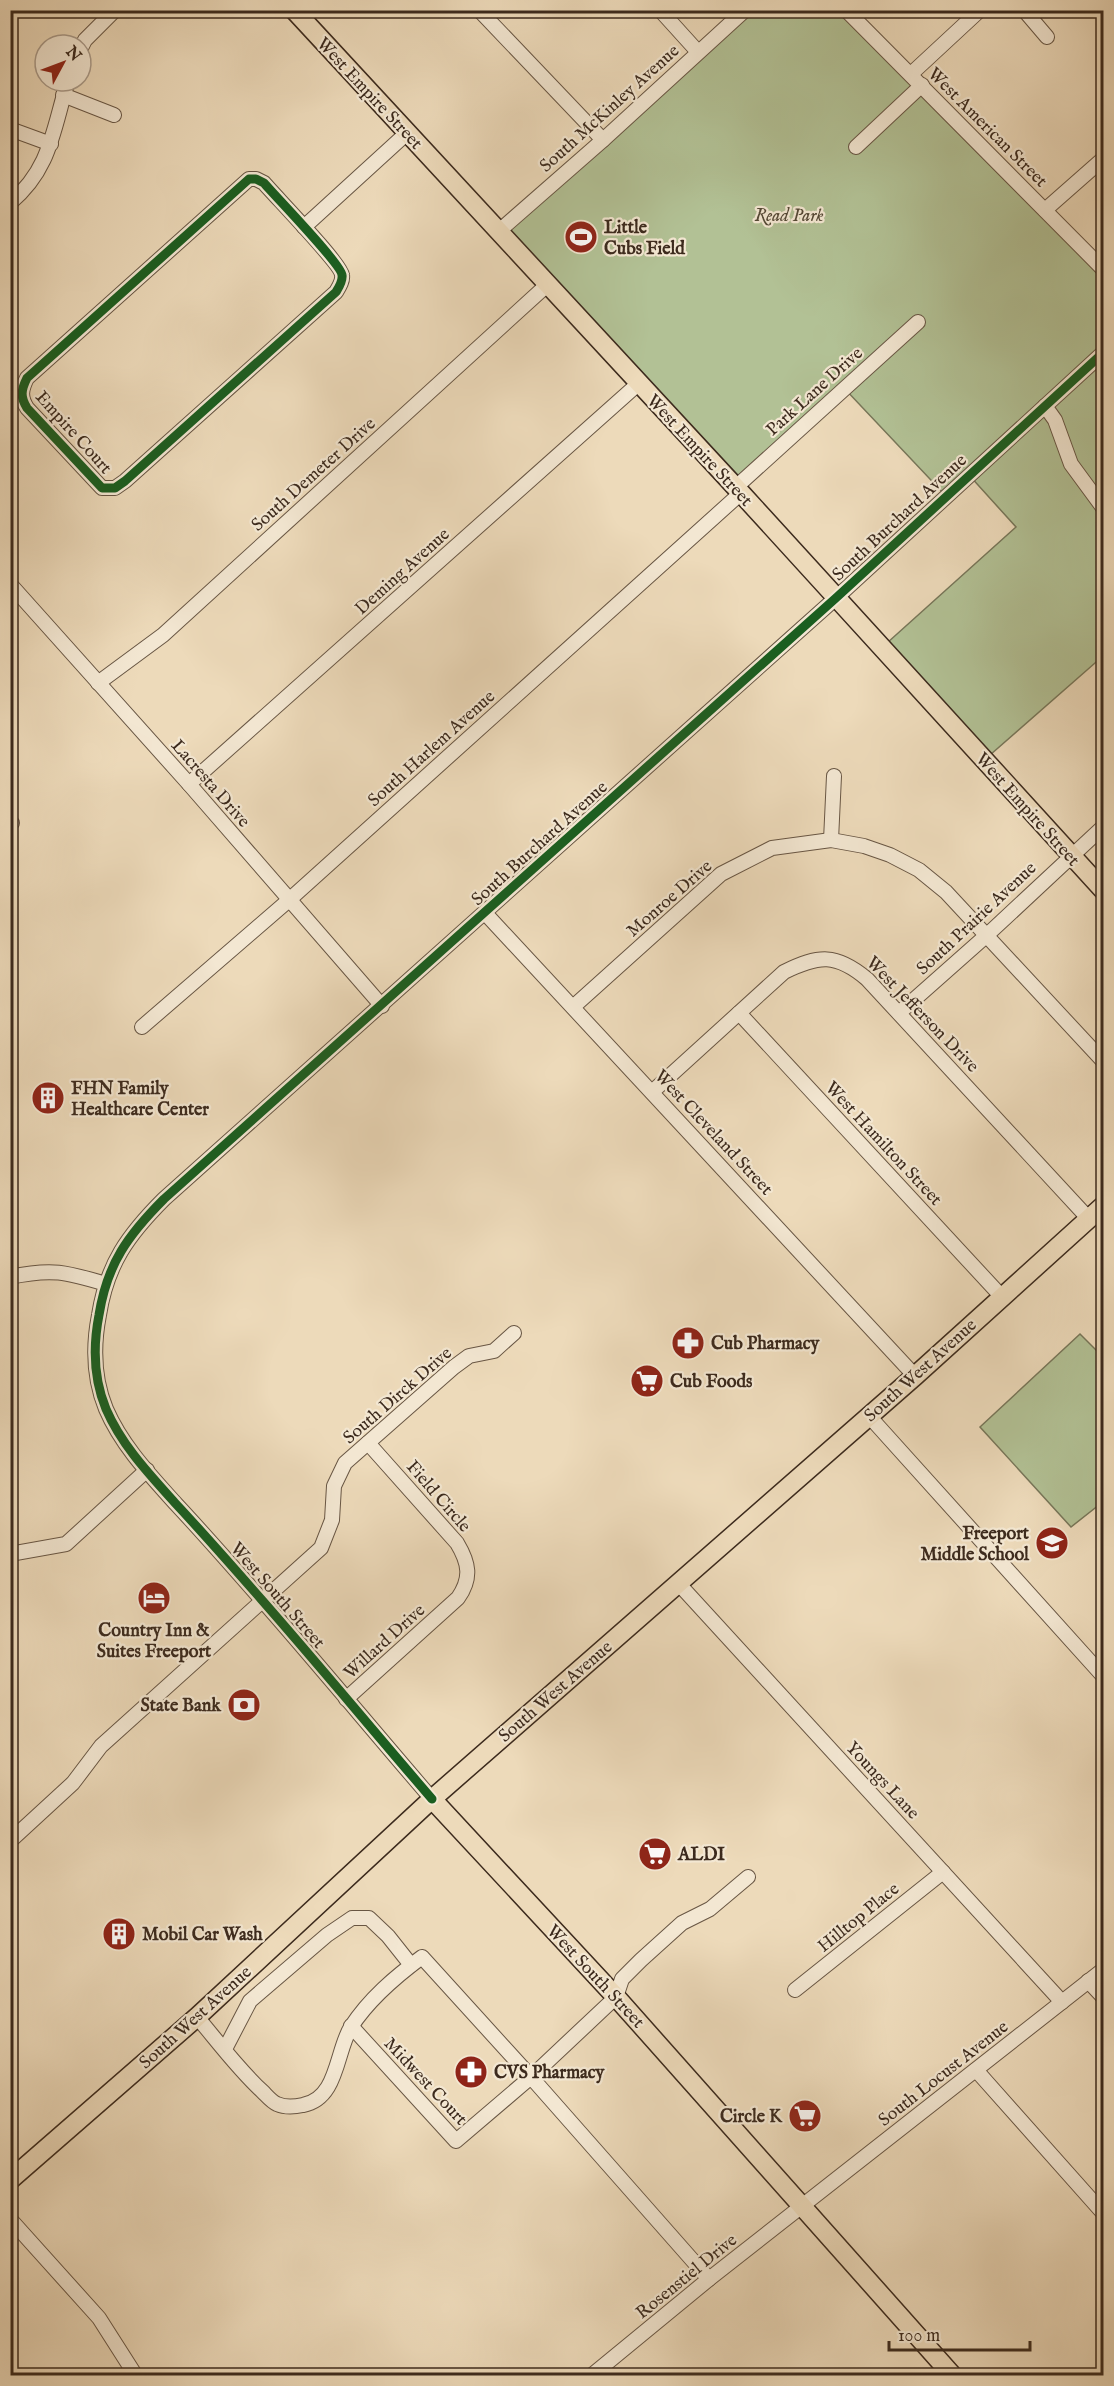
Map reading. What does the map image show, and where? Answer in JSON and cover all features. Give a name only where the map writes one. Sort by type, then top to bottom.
[{"type":"main road","name":"West Empire Street","points":[[294,10],[837,597],[1104,891]]},
{"type":"main road","name":"South West Avenue","points":[[10,2180],[197,2017],[432,1799],[915,1376],[1104,1205]]},
{"type":"main road","name":"West South Street","points":[[432,1799],[616,1997],[953,2376]]},
{"type":"street","points":[[92,33],[115,10]]},
{"type":"street","points":[[479,10],[603,140]]},
{"type":"street","points":[[660,10],[698,52]]},
{"type":"street","name":"South McKinley Avenue","points":[[498,232],[745,10]]},
{"type":"street","name":"West American Street","points":[[846,10],[1104,270]]},
{"type":"street","points":[[910,74],[980,10]]},
{"type":"street","points":[[1023,10],[1047,37]]},
{"type":"street","points":[[856,147],[922,86]]},
{"type":"street","points":[[10,203],[38,175],[51,144],[63,95],[114,115]]},
{"type":"street","points":[[10,129],[51,144]]},
{"type":"street","points":[[304,227],[407,133]]},
{"type":"street","points":[[1045,210],[1104,158]]},
{"type":"street","name":"Empire Court","points":[[249,179],[256,179],[264,183],[304,227],[343,274],[336,292],[115,488],[102,488],[96,483],[27,408],[21,398],[22,388],[27,378],[249,179]]},
{"type":"street","name":"South Demeter Drive","points":[[98,683],[163,635],[547,285]]},
{"type":"street","name":"Park Lane Drive","points":[[738,490],[918,322]]},
{"type":"street","name":"South Burchard Avenue","points":[[106,1408],[96,1371],[95,1336],[106,1284],[120,1249],[140,1223],[837,597],[1104,352]]},
{"type":"street","name":"Deming Avenue","points":[[189,784],[638,384]]},
{"type":"street","points":[[1045,406],[1054,420],[1071,464],[1104,509]]},
{"type":"street","name":"South Harlem Avenue","points":[[142,1027],[289,900],[738,490]]},
{"type":"street","name":"Lacresta Drive","points":[[10,584],[189,784],[382,1006]]},
{"type":"street","points":[[831,840],[834,776]]},
{"type":"street","name":"South Prairie Avenue","points":[[899,1013],[1104,826]]},
{"type":"street","name":"Monroe Drive","points":[[573,1007],[721,874],[772,848],[831,840],[864,846],[890,855],[918,870],[946,892],[1104,1062]]},
{"type":"street","name":"West Cleveland Street","points":[[485,913],[915,1376]]},
{"type":"street","name":"West Jefferson Drive","points":[[652,1092],[784,972],[808,960],[830,958],[851,965],[867,979],[1089,1219]]},
{"type":"street","name":"West Hamilton Street","points":[[739,1013],[1002,1297]]},
{"type":"street","points":[[10,1277],[45,1271],[62,1271],[106,1284]]},
{"type":"street","name":"South Dirck Drive","points":[[10,1841],[73,1784],[101,1746],[321,1548],[332,1520],[334,1486],[345,1463],[454,1366],[469,1356],[494,1351],[514,1333]]},
{"type":"street","name":"West South Street","points":[[106,1408],[129,1448],[147,1470],[263,1601],[432,1799]]},
{"type":"street","points":[[869,1416],[1104,1677]]},
{"type":"street","name":"Field Circle","points":[[368,1443],[457,1543],[467,1560],[464,1589],[447,1609]]},
{"type":"street","points":[[10,1554],[66,1544],[147,1470]]},
{"type":"street","name":"Youngs Lane","points":[[678,1583],[1062,2002]]},
{"type":"street","name":"Willard Drive","points":[[346,1699],[447,1609]]},
{"type":"street","name":"Hilltop Place","points":[[795,1990],[943,1872]]},
{"type":"street","name":"Midwest Court","points":[[351,2026],[456,2141],[531,2077],[616,1997],[622,1979],[640,1960],[682,1923],[710,1909],[748,1877]]},
{"type":"street","points":[[225,2049],[250,2001],[327,1935],[352,1918],[369,1918],[388,1935],[411,1965]]},
{"type":"street","points":[[197,2017],[225,2049],[234,2065],[275,2103],[292,2108],[308,2104],[320,2097],[328,2086],[351,2026],[375,1997],[402,1971],[422,1957],[709,2279]]},
{"type":"street","name":"South Locust Avenue","points":[[803,2205],[1104,1969]]},
{"type":"street","points":[[1088,1981],[1104,1998]]},
{"type":"street","points":[[976,2070],[1104,2214]]},
{"type":"street","name":"Rosenstiel Drive","points":[[591,2376],[803,2205]]},
{"type":"street","points":[[10,2219],[99,2318],[136,2376]]},
{"type":"green space","name":"Read Park","points":[[746,11],[845,11],[1103,271],[1103,656],[990,755],[887,643],[1016,527],[969,475],[946,496],[844,388],[736,487],[502,228]]},
{"type":"green space","points":[[1080,1334],[1103,1357],[1104,1501],[1071,1527],[980,1427]]},
{"type":"cycle path","points":[[249,179],[256,179],[264,183],[320,244],[339,268],[342,275],[340,284],[336,292],[125,481],[115,488],[102,488],[27,408],[23,400],[23,386],[27,378],[249,179]]},
{"type":"cycle path","points":[[432,1799],[283,1624],[128,1448],[106,1409],[97,1375],[96,1339],[107,1280],[130,1238],[164,1199],[837,597],[1104,352]]},
{"type":"place","name":"Little Cubs Field","points":[[581,237]]},
{"type":"place","name":"FHN Family Healthcare Center","points":[[48,1098]]},
{"type":"place","name":"Cub Pharmacy","points":[[688,1343]]},
{"type":"place","name":"Cub Foods","points":[[647,1381]]},
{"type":"place","name":"Freeport Middle School","points":[[1052,1543]]},
{"type":"place","name":"Country Inn & Suites Freeport","points":[[154,1598]]},
{"type":"place","name":"State Bank","points":[[244,1705]]},
{"type":"place","name":"ALDI","points":[[655,1854]]},
{"type":"place","name":"Mobil Car Wash","points":[[119,1934]]},
{"type":"place","name":"CVS Pharmacy","points":[[471,2072]]},
{"type":"place","name":"Circle K","points":[[805,2116]]}]
